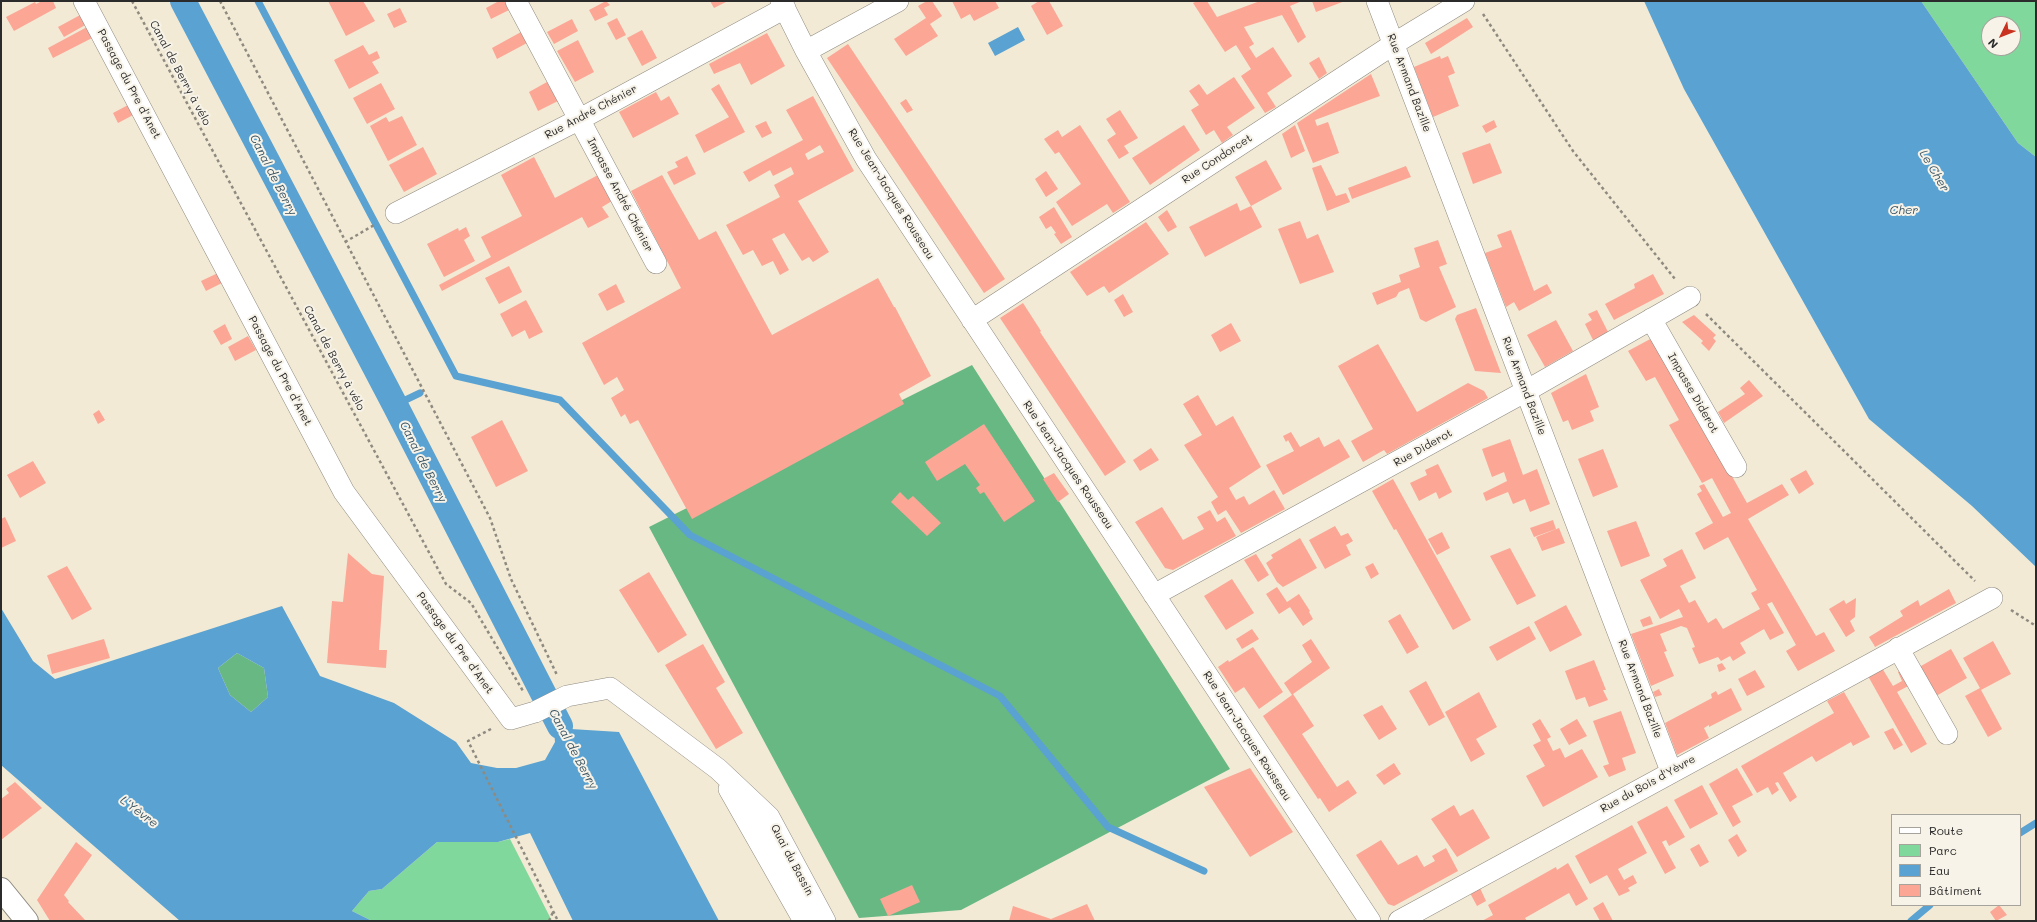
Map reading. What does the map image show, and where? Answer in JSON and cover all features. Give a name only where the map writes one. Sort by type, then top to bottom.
[{"type":"main road","points":[[1,889],[27,921]]},
{"type":"street","name":"Passage du Pre d’Anet","points":[[84,1],[344,492],[511,719]]},
{"type":"street","name":"Impasse André Chénier","points":[[516,1],[656,263]]},
{"type":"street","points":[[806,51],[898,1]]},
{"type":"street","name":"Rue Armand Bazille","points":[[1377,1],[1671,771]]},
{"type":"street","name":"Rue Condorcet","points":[[972,320],[1394,44],[1471,4]]},
{"type":"street","name":"Rue André Chénier","points":[[396,213],[580,119],[783,5]]},
{"type":"street","name":"Rue Jean-Jacques Rousseau","points":[[783,5],[806,51],[866,159],[1370,921]]},
{"type":"street","name":"Rue Diderot","points":[[1154,595],[1526,391],[1690,298]]},
{"type":"street","name":"Impasse Diderot","points":[[1651,319],[1736,467]]},
{"type":"street","name":"Rue du Bois d'Yèvre","points":[[1399,921],[1671,771],[1992,598]]},
{"type":"street","points":[[1898,648],[1947,734]]},
{"type":"street","name":"Quai du Bassin","points":[[511,719],[535,712],[567,696],[610,688],[718,770],[769,818],[825,921]]},
{"type":"street","name":"Quai du Bassin","points":[[718,770],[804,921]]},
{"type":"path","name":"Canal de Berry à vélo","points":[[132,1],[446,584],[471,603],[535,712]]},
{"type":"path","points":[[220,1],[490,518],[511,579],[567,696]]},
{"type":"path","points":[[1471,4],[1573,151],[1690,298],[1992,598],[2036,626]]},
{"type":"path","points":[[345,242],[362,232]]},
{"type":"path","points":[[511,719],[468,741],[471,751],[558,921]]},
{"type":"path","points":[[549,921],[553,912]]},
{"type":"green space","points":[[1921,1],[2036,1],[2036,157],[2018,143]]},
{"type":"green space","points":[[972,365],[1230,769],[961,910],[859,918],[649,527]]},
{"type":"green space","points":[[237,653],[264,668],[268,697],[251,712],[230,695],[218,668]]},
{"type":"green space","points":[[510,839],[552,921],[372,921],[352,911],[369,891],[382,889],[437,842],[498,842]]},
{"type":"water","name":"Cher","points":[[1644,1],[1921,1],[2018,143],[2036,157],[2036,567],[1972,506],[1869,419],[1684,89]]},
{"type":"water","points":[[1018,27],[1025,40],[995,56],[988,43]]},
{"type":"water","name":"L'Yèvre","points":[[282,606],[320,676],[394,703],[456,742],[471,763],[497,768],[516,768],[545,760],[555,742],[554,730],[548,718],[558,713],[571,729],[619,732],[719,921],[573,921],[530,833],[498,842],[437,842],[382,889],[369,891],[352,911],[372,921],[180,921],[1,765],[1,608],[33,661],[55,679]],"holes":[[[237,653],[264,668],[268,697],[251,712],[230,695],[218,668]]]},
{"type":"building","points":[[42,1],[53,1],[56,8],[14,31],[6,17],[35,2],[36,4]]},
{"type":"building","points":[[328,1],[363,1],[375,21],[346,36]]},
{"type":"building","points":[[499,1],[505,1],[509,10],[491,19],[486,8]]},
{"type":"building","points":[[606,1],[610,5],[604,8],[608,15],[595,21],[589,10]]},
{"type":"building","points":[[710,1],[728,1],[714,8]]},
{"type":"building","points":[[927,1],[932,1],[942,16],[930,24],[938,36],[906,56],[894,39],[926,18],[918,6]]},
{"type":"building","points":[[952,1],[995,1],[999,8],[974,21],[970,14],[961,19]]},
{"type":"building","points":[[1039,1],[1049,1],[1063,26],[1047,35],[1031,6]]},
{"type":"building","points":[[1197,1],[1207,1],[1217,17],[1260,1],[1302,1],[1290,6],[1306,37],[1298,43],[1282,15],[1244,27],[1254,44],[1249,47],[1256,58],[1273,47],[1292,76],[1267,93],[1276,107],[1265,113],[1241,76],[1251,69],[1236,45],[1225,52],[1193,3]]},
{"type":"building","points":[[1312,1],[1345,1],[1316,12]]},
{"type":"building","points":[[400,8],[407,22],[394,28],[387,14]]},
{"type":"building","points":[[82,14],[87,24],[64,37],[58,27]]},
{"type":"building","points":[[617,18],[626,35],[616,40],[607,23]]},
{"type":"building","points":[[1467,18],[1473,27],[1431,54],[1425,43]]},
{"type":"building","points":[[572,19],[578,31],[554,44],[547,32]]},
{"type":"building","points":[[89,26],[94,37],[53,58],[48,48]]},
{"type":"building","points":[[642,30],[657,58],[642,66],[627,38]]},
{"type":"building","points":[[521,32],[527,43],[497,59],[492,48]]},
{"type":"building","points":[[767,33],[785,66],[751,85],[740,63],[714,74],[709,64]]},
{"type":"building","points":[[578,40],[594,72],[575,82],[557,51]]},
{"type":"building","points":[[848,44],[1005,279],[984,293],[827,58]]},
{"type":"building","points":[[363,45],[369,55],[377,51],[380,58],[372,62],[379,73],[349,89],[334,60]]},
{"type":"building","points":[[1440,56],[1441,59],[1448,56],[1455,73],[1448,76],[1459,106],[1433,117],[1414,67]]},
{"type":"building","points":[[1319,57],[1327,73],[1319,79],[1309,63]]},
{"type":"building","points":[[1371,74],[1380,96],[1315,120],[1317,126],[1328,122],[1339,153],[1313,163],[1297,123]]},
{"type":"building","points":[[1234,77],[1255,108],[1227,127],[1233,135],[1222,143],[1214,130],[1206,135],[1191,110],[1199,105],[1189,91],[1199,84],[1207,95]]},
{"type":"building","points":[[547,82],[558,101],[538,111],[529,92]]},
{"type":"building","points":[[381,83],[395,109],[367,124],[353,98]]},
{"type":"building","points":[[719,84],[745,132],[704,153],[695,135],[729,117],[711,89]]},
{"type":"building","points":[[656,92],[661,101],[669,96],[679,114],[633,138],[619,112]]},
{"type":"building","points":[[813,96],[854,171],[798,201],[829,252],[813,262],[809,257],[802,261],[784,233],[772,239],[789,270],[780,275],[773,261],[762,266],[753,250],[743,255],[726,225],[780,197],[774,185],[794,174],[791,167],[773,176],[770,170],[749,182],[743,172],[803,140],[786,110]],"holes":[[[820,145],[824,152],[808,160],[805,154]]]},
{"type":"building","points":[[906,99],[913,110],[907,113],[900,103]]},
{"type":"building","points":[[130,104],[135,114],[118,123],[113,113]]},
{"type":"building","points":[[1120,110],[1138,138],[1124,146],[1129,153],[1119,159],[1107,140],[1116,134],[1106,119]]},
{"type":"building","points":[[402,116],[417,145],[388,161],[370,126],[386,117],[389,122]]},
{"type":"building","points":[[1494,120],[1497,127],[1486,133],[1482,126]]},
{"type":"building","points":[[766,121],[772,133],[762,138],[755,126]]},
{"type":"building","points":[[1080,125],[1130,202],[1113,213],[1107,204],[1072,226],[1056,202],[1081,184],[1059,152],[1055,154],[1044,139],[1058,130],[1062,137]]},
{"type":"building","points":[[1184,125],[1200,150],[1150,185],[1132,158]]},
{"type":"building","points":[[1295,125],[1305,151],[1291,158],[1282,134]]},
{"type":"building","points":[[1490,143],[1502,173],[1473,184],[1462,153]]},
{"type":"building","points":[[423,147],[437,174],[404,192],[389,165]]},
{"type":"building","points":[[687,156],[696,174],[674,185],[667,172],[678,167],[675,162]]},
{"type":"building","points":[[534,157],[555,198],[598,175],[612,201],[602,207],[609,217],[588,228],[582,217],[442,291],[439,285],[491,257],[481,237],[522,216],[501,175]]},
{"type":"building","points":[[1266,160],[1282,189],[1251,206],[1235,177]]},
{"type":"building","points":[[1321,165],[1336,196],[1346,193],[1350,202],[1327,211],[1312,168]]},
{"type":"building","points":[[1406,166],[1411,177],[1352,199],[1348,188]]},
{"type":"building","points":[[1046,171],[1058,189],[1046,197],[1035,179]]},
{"type":"building","points":[[662,175],[699,240],[716,231],[772,335],[878,278],[931,376],[899,394],[904,404],[692,519],[638,420],[630,424],[625,414],[621,417],[611,398],[624,390],[617,377],[604,385],[582,343],[681,288],[631,191]]},
{"type":"building","points":[[1237,203],[1240,211],[1251,206],[1262,227],[1205,257],[1189,227]]},
{"type":"building","points":[[1054,207],[1072,237],[1061,244],[1054,234],[1056,233],[1051,226],[1046,229],[1039,217]]},
{"type":"building","points":[[1167,210],[1177,227],[1168,232],[1158,217]]},
{"type":"building","points":[[1300,221],[1307,239],[1318,234],[1334,272],[1300,284],[1278,229]]},
{"type":"building","points":[[1146,222],[1169,254],[1109,293],[1104,286],[1087,296],[1070,272]]},
{"type":"building","points":[[466,227],[470,236],[464,240],[475,261],[444,277],[427,244],[458,228],[459,231]]},
{"type":"building","points":[[1511,230],[1534,291],[1547,284],[1552,293],[1519,311],[1514,302],[1506,307],[1485,253],[1502,247],[1497,235]]},
{"type":"building","points":[[1438,240],[1447,264],[1439,267],[1456,307],[1426,322],[1420,319],[1409,288],[1399,292],[1396,297],[1377,305],[1372,293],[1401,282],[1399,275],[1420,267],[1414,248]]},
{"type":"building","points":[[509,266],[522,292],[499,304],[485,278]]},
{"type":"building","points":[[218,273],[224,282],[206,291],[201,281]]},
{"type":"building","points":[[1653,274],[1664,294],[1614,320],[1605,304],[1635,288],[1634,284]]},
{"type":"building","points":[[616,284],[625,302],[607,311],[598,294]]},
{"type":"building","points":[[1123,294],[1133,312],[1124,317],[1114,300]]},
{"type":"building","points":[[526,300],[543,332],[529,339],[525,330],[512,337],[500,314]]},
{"type":"building","points":[[1023,303],[1041,331],[1040,332],[1126,462],[1105,476],[1000,318]]},
{"type":"building","points":[[1476,308],[1501,373],[1475,371],[1455,319],[1457,315]]},
{"type":"building","points":[[1597,310],[1608,332],[1593,340],[1585,324],[1592,320],[1588,314]]},
{"type":"building","points":[[1694,315],[1716,335],[1713,338],[1716,341],[1709,351],[1701,343],[1703,341],[1682,322]]},
{"type":"building","points":[[1556,320],[1573,351],[1545,367],[1527,335]]},
{"type":"building","points":[[1231,323],[1241,341],[1220,352],[1211,335]]},
{"type":"building","points":[[225,324],[232,339],[221,345],[213,331]]},
{"type":"building","points":[[248,336],[256,350],[235,361],[228,347]]},
{"type":"building","points":[[1654,337],[1747,503],[1782,484],[1789,495],[1748,519],[1816,636],[1824,632],[1835,651],[1798,671],[1786,651],[1796,645],[1772,602],[1767,604],[1784,633],[1770,640],[1764,629],[1740,643],[1746,653],[1733,661],[1730,656],[1721,661],[1718,657],[1699,664],[1692,648],[1695,647],[1687,628],[1681,626],[1660,634],[1667,651],[1664,652],[1674,676],[1651,686],[1631,634],[1683,617],[1679,609],[1660,619],[1640,580],[1667,566],[1663,559],[1682,549],[1696,578],[1680,586],[1689,603],[1695,600],[1708,623],[1716,618],[1723,629],[1760,609],[1751,593],[1757,590],[1728,537],[1704,550],[1695,533],[1713,523],[1697,494],[1702,491],[1699,486],[1704,484],[1723,517],[1731,513],[1712,478],[1702,483],[1669,425],[1679,420],[1655,377],[1646,381],[1628,351]]},
{"type":"building","points":[[1378,344],[1417,412],[1468,383],[1484,391],[1488,398],[1387,454],[1384,450],[1363,462],[1351,441],[1373,429],[1338,366]]},
{"type":"building","points":[[1586,374],[1599,407],[1590,411],[1594,421],[1572,430],[1568,420],[1563,422],[1551,393]]},
{"type":"building","points":[[1749,380],[1763,396],[1724,423],[1718,412],[1745,394],[1740,388]]},
{"type":"building","points":[[1198,395],[1216,426],[1233,416],[1261,467],[1229,488],[1236,500],[1244,496],[1249,505],[1274,490],[1285,509],[1241,533],[1226,510],[1218,515],[1211,502],[1218,497],[1184,445],[1202,435],[1183,404]]},
{"type":"building","points":[[99,410],[105,420],[98,424],[93,414]]},
{"type":"building","points":[[502,420],[528,471],[496,487],[471,437]]},
{"type":"building","points":[[984,424],[1035,501],[1004,522],[984,492],[980,494],[976,488],[980,485],[965,464],[937,481],[925,462]]},
{"type":"building","points":[[1291,432],[1300,447],[1319,437],[1324,447],[1339,439],[1350,457],[1283,495],[1266,465],[1294,451],[1288,440],[1286,442],[1283,436]]},
{"type":"building","points":[[1510,439],[1523,475],[1537,469],[1550,504],[1530,512],[1525,499],[1513,504],[1508,492],[1486,501],[1483,493],[1507,481],[1504,472],[1492,477],[1482,449]]},
{"type":"building","points":[[1151,448],[1159,460],[1140,471],[1133,460]]},
{"type":"building","points":[[1603,449],[1618,487],[1593,497],[1578,459]]},
{"type":"building","points":[[33,461],[46,483],[20,498],[7,475]]},
{"type":"building","points":[[1438,464],[1452,492],[1439,499],[1436,492],[1419,501],[1410,483],[1427,475],[1425,470]]},
{"type":"building","points":[[1806,470],[1814,484],[1799,494],[1790,479]]},
{"type":"building","points":[[1054,473],[1069,494],[1058,502],[1043,479]]},
{"type":"building","points":[[1393,479],[1471,620],[1453,630],[1396,529],[1394,530],[1372,491]]},
{"type":"building","points":[[900,492],[908,500],[913,496],[941,523],[927,536],[891,502]]},
{"type":"building","points":[[1162,507],[1183,540],[1204,529],[1197,517],[1210,510],[1217,522],[1225,517],[1236,536],[1173,570],[1165,568],[1135,522]]},
{"type":"building","points":[[5,517],[16,541],[1,548],[1,519]]},
{"type":"building","points":[[1553,520],[1556,529],[1534,537],[1530,528]]},
{"type":"building","points":[[1636,521],[1650,556],[1621,567],[1607,531]]},
{"type":"building","points":[[1335,526],[1341,536],[1348,533],[1353,541],[1346,545],[1351,555],[1325,569],[1309,540]]},
{"type":"building","points":[[1559,528],[1565,543],[1542,551],[1536,537]]},
{"type":"building","points":[[1442,532],[1450,548],[1437,555],[1428,539]]},
{"type":"building","points":[[1300,538],[1317,568],[1283,587],[1277,582],[1266,563],[1273,558],[1271,555]]},
{"type":"building","points":[[1510,548],[1536,596],[1517,605],[1490,556]]},
{"type":"building","points":[[348,553],[372,574],[384,576],[379,650],[387,650],[386,668],[327,663],[332,601],[343,602]]},
{"type":"building","points":[[1256,554],[1269,575],[1258,582],[1244,560]]},
{"type":"building","points":[[1373,563],[1379,574],[1371,579],[1365,567]]},
{"type":"building","points":[[67,566],[92,609],[72,620],[47,576]]},
{"type":"building","points":[[649,572],[687,635],[658,653],[619,590]]},
{"type":"building","points":[[1232,579],[1254,613],[1226,630],[1204,596]]},
{"type":"building","points":[[1277,587],[1287,602],[1299,594],[1310,611],[1309,612],[1313,619],[1303,626],[1290,607],[1279,614],[1266,594]]},
{"type":"building","points":[[1949,589],[1956,603],[1875,647],[1869,637],[1903,616],[1900,611],[1918,600],[1920,606]]},
{"type":"building","points":[[1856,598],[1855,617],[1850,621],[1855,631],[1846,637],[1829,609],[1844,600],[1846,604]]},
{"type":"building","points":[[1566,605],[1582,635],[1550,652],[1534,622]]},
{"type":"building","points":[[1400,614],[1419,647],[1407,654],[1388,621]]},
{"type":"building","points":[[1650,616],[1653,624],[1643,627],[1640,620]]},
{"type":"building","points":[[1529,626],[1536,639],[1497,661],[1489,647]]},
{"type":"building","points":[[1252,629],[1259,639],[1242,649],[1236,639]]},
{"type":"building","points":[[104,639],[110,658],[52,674],[47,655]]},
{"type":"building","points":[[1311,639],[1330,668],[1293,694],[1314,726],[1302,734],[1337,787],[1348,780],[1357,793],[1329,812],[1320,798],[1318,799],[1263,716],[1292,695],[1284,683],[1312,662],[1302,645]]},
{"type":"building","points":[[1993,641],[2011,674],[1981,690],[2002,729],[1988,737],[1965,696],[1980,688],[1963,658]]},
{"type":"building","points":[[703,644],[725,682],[716,688],[743,733],[716,749],[665,665]]},
{"type":"building","points":[[1253,647],[1283,692],[1259,709],[1244,687],[1235,693],[1218,667]]},
{"type":"building","points":[[1951,649],[1967,678],[1931,699],[1914,670]]},
{"type":"building","points":[[1594,660],[1606,690],[1603,690],[1608,700],[1589,707],[1585,697],[1576,700],[1565,671]]},
{"type":"building","points":[[1722,663],[1726,669],[1719,672],[1717,665]]},
{"type":"building","points":[[1905,667],[1914,683],[1897,692],[1927,744],[1911,753],[1868,676],[1882,668],[1893,686],[1902,681],[1898,672]]},
{"type":"building","points":[[1755,670],[1765,687],[1747,696],[1738,679]]},
{"type":"building","points":[[1426,681],[1445,717],[1429,726],[1409,691]]},
{"type":"building","points":[[1731,688],[1742,710],[1709,727],[1709,725],[1704,728],[1709,738],[1677,755],[1665,723],[1712,698],[1711,694],[1716,691],[1718,695]]},
{"type":"building","points":[[1659,689],[1662,695],[1655,697],[1653,692]]},
{"type":"building","points":[[1479,692],[1497,727],[1476,739],[1485,754],[1471,762],[1445,712]]},
{"type":"building","points":[[1844,692],[1870,737],[1853,746],[1851,742],[1816,762],[1812,756],[1783,773],[1797,797],[1790,802],[1778,782],[1775,783],[1779,790],[1772,795],[1768,787],[1757,793],[1741,766],[1834,713],[1827,701]]},
{"type":"building","points":[[1382,705],[1397,729],[1379,740],[1363,715]]},
{"type":"building","points":[[1621,711],[1636,753],[1622,758],[1626,770],[1609,777],[1603,766],[1609,764],[1593,721]]},
{"type":"building","points":[[1540,719],[1551,737],[1547,739],[1553,751],[1560,748],[1565,758],[1582,749],[1598,777],[1543,807],[1526,776],[1545,766],[1533,745],[1541,741],[1532,724]]},
{"type":"building","points":[[1577,719],[1587,736],[1569,745],[1560,729]]},
{"type":"building","points":[[1893,728],[1903,745],[1894,750],[1884,732]]},
{"type":"building","points":[[1394,763],[1401,774],[1384,785],[1376,775]]},
{"type":"building","points":[[1250,768],[1293,832],[1250,857],[1204,787]]},
{"type":"building","points":[[1737,768],[1753,795],[1732,806],[1741,822],[1733,827],[1709,784]]},
{"type":"building","points":[[15,782],[42,808],[1,840],[1,799],[9,793],[6,789]]},
{"type":"building","points":[[1702,785],[1718,814],[1690,829],[1674,800]]},
{"type":"building","points":[[1454,805],[1460,816],[1473,809],[1490,838],[1457,857],[1431,819]]},
{"type":"building","points":[[1667,806],[1685,837],[1669,846],[1666,840],[1662,842],[1676,868],[1665,874],[1637,822]]},
{"type":"building","points":[[1632,825],[1647,853],[1618,869],[1624,880],[1633,875],[1637,883],[1628,888],[1630,891],[1619,896],[1607,875],[1590,884],[1575,856]]},
{"type":"building","points":[[1737,834],[1747,851],[1738,857],[1728,840]]},
{"type":"building","points":[[1381,840],[1398,865],[1417,855],[1424,867],[1435,861],[1432,856],[1446,848],[1458,871],[1394,906],[1388,904],[1356,855]]},
{"type":"building","points":[[76,842],[92,855],[64,895],[69,901],[68,902],[86,921],[50,921],[37,900]]},
{"type":"building","points":[[1699,844],[1709,862],[1700,867],[1690,849]]},
{"type":"building","points":[[1568,863],[1588,899],[1576,906],[1569,893],[1525,918],[1527,921],[1482,921],[1493,915],[1488,905],[1556,867],[1557,870]]},
{"type":"building","points":[[912,885],[920,902],[888,916],[880,899]]},
{"type":"building","points":[[1480,888],[1486,901],[1477,906],[1470,893]]},
{"type":"building","points":[[1603,902],[1613,921],[1600,921],[1593,908]]},
{"type":"building","points":[[1087,904],[1095,921],[1009,921],[1013,906],[1051,919]]},
{"type":"building","points":[[2000,906],[2007,915],[1996,921],[1990,912]]},
{"type":"waterway","name":"Canal de Berry","points":[[183,1],[395,405],[560,726]]},
{"type":"waterway","points":[[258,1],[456,376],[560,400],[690,535],[1000,696],[1108,827],[1204,871]]},
{"type":"waterway","points":[[395,405],[420,393]]},
{"type":"waterway","points":[[2021,832],[2036,823]]},
{"type":"waterway","points":[[1911,921],[1929,906]]},
{"type":"water label","name":"Le Cher","points":[[1934,171]]}]
